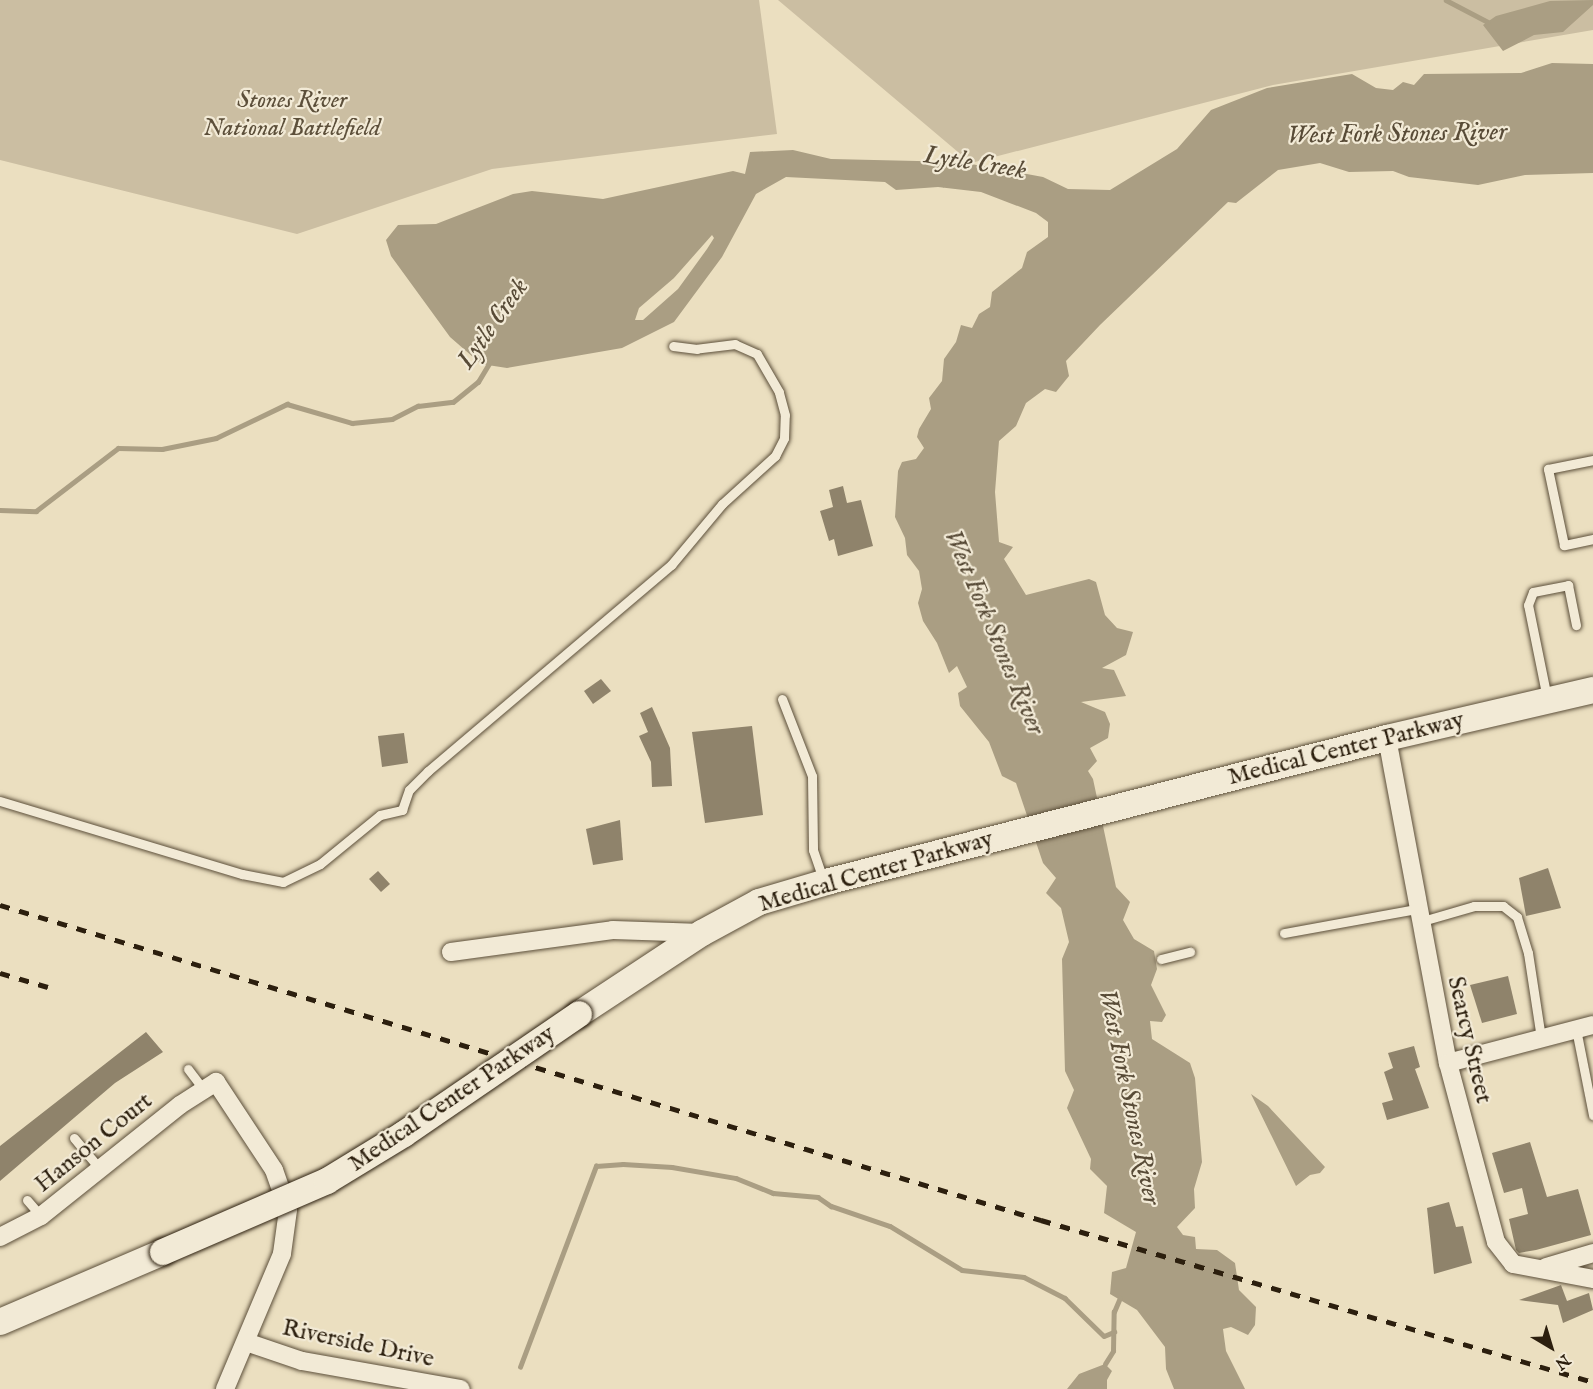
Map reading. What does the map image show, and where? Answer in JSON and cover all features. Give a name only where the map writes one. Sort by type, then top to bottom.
[{"type":"main road","name":"Medical Center Parkway","points":[[0,1322],[327,1181],[404,1134],[702,933],[759,902],[951,849],[1388,738],[1593,690]]},
{"type":"street","name":"Searcy Street","points":[[1388,738],[1418,915],[1448,1063],[1496,1242],[1513,1264],[1544,1267],[1593,1279]]},
{"type":"street","points":[[451,952],[613,930],[702,933]]},
{"type":"street","points":[[1448,1063],[1584,1027]]},
{"type":"street","points":[[210,1086],[274,1170],[288,1210],[282,1254],[225,1389]]},
{"type":"street","name":"Hanson Court","points":[[0,1236],[41,1216],[210,1086]]},
{"type":"street","points":[[1544,1267],[1593,1253]]},
{"type":"street","name":"Riverside Drive","points":[[246,1342],[302,1361],[461,1389]]},
{"type":"lane","points":[[0,801],[242,874],[283,882],[320,864],[380,816],[402,810],[409,790],[428,771],[671,565],[722,504],[775,456],[784,438],[785,415],[779,392],[757,354],[735,344],[698,349],[673,346]]},
{"type":"lane","points":[[1593,460],[1548,469],[1564,545],[1593,539]]},
{"type":"lane","points":[[1547,701],[1528,605],[1533,592],[1568,585],[1576,625]]},
{"type":"lane","points":[[782,699],[812,776],[813,850],[825,882]]},
{"type":"lane","points":[[1284,933],[1474,906],[1503,906],[1517,917],[1528,953],[1541,1038]]},
{"type":"lane","points":[[1161,959],[1190,952]]},
{"type":"lane","points":[[1584,1027],[1593,1115]]},
{"type":"lane","points":[[189,1069],[210,1086]]},
{"type":"lane","points":[[74,1138],[100,1169]]},
{"type":"lane","points":[[27,1200],[41,1216]]},
{"type":"green space","name":"Stones River National Battlefield","points":[[0,0],[759,0],[777,134],[492,169],[297,234],[0,160]]},
{"type":"green space","points":[[778,0],[1593,0],[1593,30],[1273,85],[971,163]]},
{"type":"water","points":[[1593,0],[1593,5],[1563,32],[1534,35],[1503,51],[1483,25],[1496,16],[1550,1]]},
{"type":"water","name":"West Fork Stones River","points":[[1552,63],[1593,64],[1593,173],[1525,175],[1478,185],[1409,177],[1393,171],[1349,172],[1320,163],[1278,170],[1236,203],[1228,202],[1100,325],[1066,361],[1069,376],[1056,392],[1045,389],[1026,403],[1016,426],[999,441],[995,492],[999,542],[1013,547],[1004,559],[1026,595],[1089,579],[1096,582],[1105,615],[1117,628],[1133,632],[1126,655],[1102,668],[1114,670],[1126,696],[1081,702],[1105,712],[1110,724],[1108,738],[1090,748],[1097,761],[1088,771],[1093,779],[1116,887],[1130,902],[1123,920],[1134,939],[1154,951],[1157,969],[1151,985],[1166,1015],[1162,1022],[1150,1021],[1152,1039],[1190,1063],[1195,1078],[1202,1162],[1194,1189],[1195,1208],[1177,1227],[1183,1235],[1195,1237],[1196,1249],[1217,1250],[1235,1263],[1239,1290],[1256,1307],[1255,1325],[1248,1335],[1231,1327],[1223,1329],[1226,1351],[1245,1389],[1174,1389],[1166,1369],[1165,1347],[1137,1310],[1110,1294],[1112,1272],[1126,1268],[1136,1232],[1104,1213],[1107,1186],[1090,1169],[1091,1159],[1067,1108],[1074,1090],[1065,1071],[1062,959],[1069,942],[1061,908],[1046,893],[1056,878],[1043,863],[1016,783],[1002,776],[989,742],[960,706],[958,693],[967,687],[957,666],[949,673],[937,643],[923,621],[918,603],[922,589],[919,571],[907,555],[905,538],[895,517],[898,471],[902,462],[916,459],[924,448],[917,437],[919,429],[931,409],[929,398],[942,381],[944,359],[956,342],[961,325],[972,328],[979,314],[990,307],[992,292],[1022,268],[1027,252],[1048,237],[1048,222],[1036,213],[981,192],[938,187],[896,190],[885,182],[786,177],[756,194],[722,257],[674,322],[622,348],[507,368],[481,364],[450,337],[391,256],[386,240],[398,225],[436,224],[513,194],[532,191],[603,199],[733,171],[745,174],[750,152],[793,150],[831,159],[960,162],[1043,177],[1068,189],[1110,190],[1177,149],[1211,110],[1267,88],[1352,74],[1376,88],[1393,90],[1403,82],[1414,85],[1424,74],[1521,73]],"holes":[[[712,235],[714,238],[678,289],[643,320],[635,320],[639,308],[674,278]]]},
{"type":"water","points":[[1251,1094],[1268,1106],[1325,1167],[1320,1173],[1310,1175],[1296,1186]]},
{"type":"water","points":[[1105,1364],[1112,1371],[1107,1380],[1107,1389],[1067,1389],[1079,1374]]},
{"type":"building","points":[[843,486],[847,503],[861,500],[873,546],[838,556],[834,539],[829,541],[820,511],[833,507],[829,490]]},
{"type":"building","points":[[601,679],[611,691],[593,704],[584,691]]},
{"type":"building","points":[[652,707],[670,748],[672,786],[652,787],[651,762],[639,736],[648,732],[640,713]]},
{"type":"building","points":[[752,726],[763,815],[705,823],[692,732]]},
{"type":"building","points":[[404,733],[408,763],[382,767],[378,736]]},
{"type":"building","points":[[620,820],[623,860],[593,865],[586,829]]},
{"type":"building","points":[[1548,868],[1561,908],[1526,916],[1519,878]]},
{"type":"building","points":[[378,871],[390,884],[381,892],[369,879]]},
{"type":"building","points":[[1508,976],[1517,1014],[1482,1023],[1470,985]]},
{"type":"building","points":[[146,1032],[163,1052],[115,1083],[0,1181],[0,1146]]},
{"type":"building","points":[[1414,1046],[1420,1067],[1415,1069],[1429,1108],[1387,1120],[1382,1103],[1393,1100],[1384,1072],[1393,1068],[1388,1053]]},
{"type":"building","points":[[1530,1142],[1547,1197],[1578,1189],[1591,1235],[1519,1253],[1516,1250],[1509,1219],[1528,1214],[1522,1188],[1504,1193],[1492,1153]]},
{"type":"building","points":[[1449,1202],[1456,1227],[1463,1226],[1472,1263],[1434,1274],[1427,1208]]},
{"type":"building","points":[[1561,1285],[1567,1301],[1589,1293],[1593,1310],[1563,1323],[1558,1305],[1519,1300]]},
{"type":"waterway","points":[[1446,0],[1488,22]]},
{"type":"waterway","name":"Lytle Creek","points":[[0,510],[36,511],[118,448],[162,449],[216,438],[287,404],[352,423],[392,419],[418,406],[453,402],[478,382],[490,362]]},
{"type":"waterway","points":[[520,1367],[596,1166],[623,1164],[672,1167],[736,1178],[773,1193],[818,1197],[831,1206],[890,1226],[962,1270],[1024,1277],[1065,1298],[1104,1336],[1114,1332]]},
{"type":"waterway","points":[[1105,1364],[1113,1351],[1114,1312],[1120,1298]]},
{"type":"railway","points":[[0,905],[1041,1220],[1593,1382]]},
{"type":"railway","points":[[0,973],[48,987]]}]
